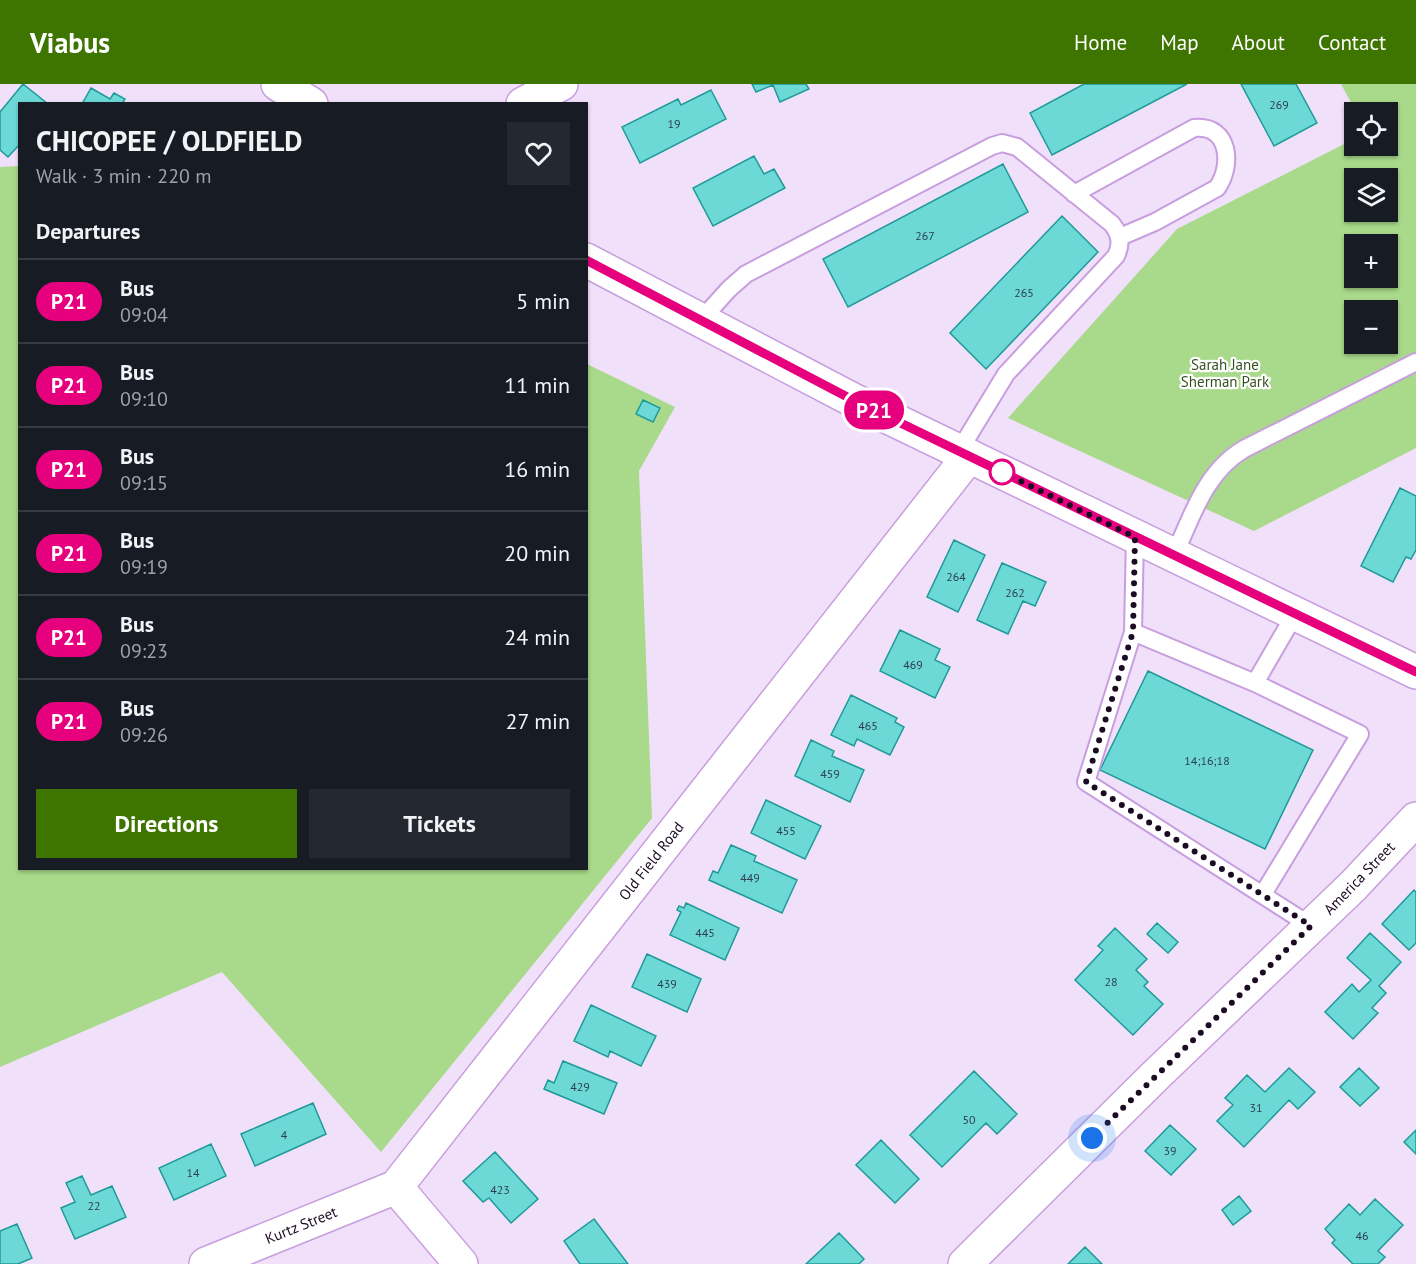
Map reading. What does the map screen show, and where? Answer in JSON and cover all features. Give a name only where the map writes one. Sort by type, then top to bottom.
[{"type":"street","points":[[278,84],[308,102]]},
{"type":"street","points":[[527,102],[561,84]]},
{"type":"street","points":[[588,261],[853,400],[1416,672]]},
{"type":"street","name":"Old Field Road","points":[[396,1186],[964,454]]},
{"type":"street","name":"America Street","points":[[965,1264],[1155,1076],[1353,886],[1416,819]]},
{"type":"street","points":[[396,1186],[461,1264]]},
{"type":"street","name":"Kurtz Street","points":[[206,1264],[396,1186]]},
{"type":"lane","points":[[1074,194],[1194,128],[1207,128],[1219,137],[1225,146],[1226,153],[1222,180],[1217,188],[1155,222],[1120,237]]},
{"type":"lane","points":[[701,320],[746,274],[997,144],[1017,147],[1112,224],[1120,237],[1116,256],[1006,374],[964,454]]},
{"type":"lane","points":[[1174,556],[1204,490],[1215,473],[1228,460],[1244,449],[1416,362]]},
{"type":"lane","points":[[1135,537],[1133,632],[1086,782],[1311,926]]},
{"type":"lane","points":[[1255,684],[1294,614]]},
{"type":"lane","points":[[1133,632],[1255,684],[1360,734],[1263,894]]},
{"type":"green space","name":"Sarah Jane Sherman Park","points":[[1341,84],[1416,84],[1416,448],[1254,531],[1008,418],[1177,229],[1344,144],[1344,156],[1398,156],[1398,102],[1351,102]]},
{"type":"green space","points":[[18,166],[18,870],[588,870],[588,364],[675,407],[639,471],[652,818],[381,1152],[222,972],[0,1067],[0,167]]},
{"type":"building","points":[[23,84],[46,102],[18,102],[18,146],[8,157],[0,150],[0,112]]},
{"type":"building","points":[[752,84],[806,84],[809,89],[780,102],[773,85],[756,92]]},
{"type":"building","points":[[1084,84],[1187,84],[1052,155],[1030,113]]},
{"type":"building","points":[[1241,84],[1296,84],[1317,123],[1274,146]]},
{"type":"building","points":[[91,88],[110,99],[114,93],[125,99],[123,102],[83,102]]},
{"type":"building","points":[[711,90],[726,119],[640,163],[622,127],[678,99],[681,105]]},
{"type":"building","points":[[754,156],[764,174],[774,169],[785,188],[713,226],[693,188]]},
{"type":"building","points":[[1003,164],[1028,212],[848,307],[823,259]]},
{"type":"building","points":[[1062,216],[1098,252],[986,369],[950,333]]},
{"type":"building","points":[[643,400],[660,408],[653,422],[636,414]]},
{"type":"building","points":[[1400,488],[1416,496],[1416,550],[1411,559],[1406,557],[1393,582],[1361,566]]},
{"type":"building","points":[[954,540],[985,555],[958,612],[927,597]]},
{"type":"building","points":[[1002,563],[1046,582],[1035,606],[1023,601],[1008,634],[977,620]]},
{"type":"building","points":[[900,630],[940,649],[935,660],[950,667],[935,698],[880,671]]},
{"type":"building","points":[[1148,671],[1313,750],[1265,849],[1100,770]]},
{"type":"building","points":[[851,695],[897,718],[895,722],[904,727],[890,755],[857,739],[854,746],[831,735]]},
{"type":"building","points":[[811,740],[834,751],[832,756],[864,770],[850,802],[795,776]]},
{"type":"building","points":[[766,800],[821,826],[805,859],[751,833]]},
{"type":"building","points":[[731,845],[756,856],[754,861],[797,880],[782,913],[709,880],[713,871],[718,873]]},
{"type":"building","points":[[1414,890],[1416,892],[1416,943],[1409,950],[1382,924]]},
{"type":"building","points":[[686,903],[739,928],[725,960],[670,935],[681,912],[677,910],[679,906],[684,908]]},
{"type":"building","points":[[1157,923],[1178,942],[1168,953],[1147,934]]},
{"type":"building","points":[[1115,928],[1147,959],[1136,970],[1148,982],[1144,986],[1163,1004],[1133,1035],[1075,980],[1103,950],[1098,946]]},
{"type":"building","points":[[1370,933],[1401,962],[1379,986],[1386,993],[1372,1008],[1378,1013],[1353,1039],[1325,1012],[1352,984],[1359,992],[1371,980],[1347,958]]},
{"type":"building","points":[[647,954],[701,979],[687,1012],[632,987]]},
{"type":"building","points":[[591,1005],[656,1036],[641,1066],[610,1051],[608,1057],[574,1041]]},
{"type":"building","points":[[563,1061],[617,1083],[604,1114],[544,1089],[548,1080],[554,1083]]},
{"type":"building","points":[[1289,1068],[1315,1092],[1298,1109],[1289,1100],[1244,1147],[1217,1121],[1233,1105],[1225,1098],[1247,1075],[1265,1092]]},
{"type":"building","points":[[1359,1068],[1379,1088],[1360,1106],[1340,1087]]},
{"type":"building","points":[[974,1071],[1017,1114],[997,1134],[986,1123],[942,1167],[910,1135]]},
{"type":"building","points":[[313,1103],[326,1134],[255,1166],[241,1134]]},
{"type":"building","points":[[1170,1125],[1196,1149],[1171,1175],[1145,1151]]},
{"type":"building","points":[[1416,1130],[1416,1154],[1404,1142]]},
{"type":"building","points":[[881,1140],[919,1179],[895,1203],[856,1165]]},
{"type":"building","points":[[211,1144],[226,1176],[174,1200],[159,1168]]},
{"type":"building","points":[[495,1152],[538,1199],[511,1223],[489,1198],[483,1202],[463,1181]]},
{"type":"building","points":[[82,1176],[91,1195],[112,1186],[126,1217],[75,1239],[61,1208],[75,1202],[66,1183]]},
{"type":"building","points":[[1239,1196],[1251,1211],[1233,1225],[1222,1210]]},
{"type":"building","points":[[1375,1199],[1403,1225],[1378,1251],[1385,1257],[1378,1264],[1353,1264],[1332,1243],[1335,1240],[1325,1229],[1349,1204],[1360,1215]]},
{"type":"building","points":[[594,1219],[628,1264],[580,1264],[564,1241]]},
{"type":"building","points":[[17,1224],[32,1258],[18,1264],[0,1264],[0,1231]]},
{"type":"building","points":[[839,1233],[864,1259],[859,1264],[806,1264]]},
{"type":"building","points":[[1085,1247],[1102,1264],[1068,1264]]},
{"type":"bus line","name":"P21","points":[[588,261],[853,400],[1416,672]]},
{"type":"route","points":[[1002,472],[1135,537],[1133,632],[1086,782],[1311,926],[1092,1138]]}]
